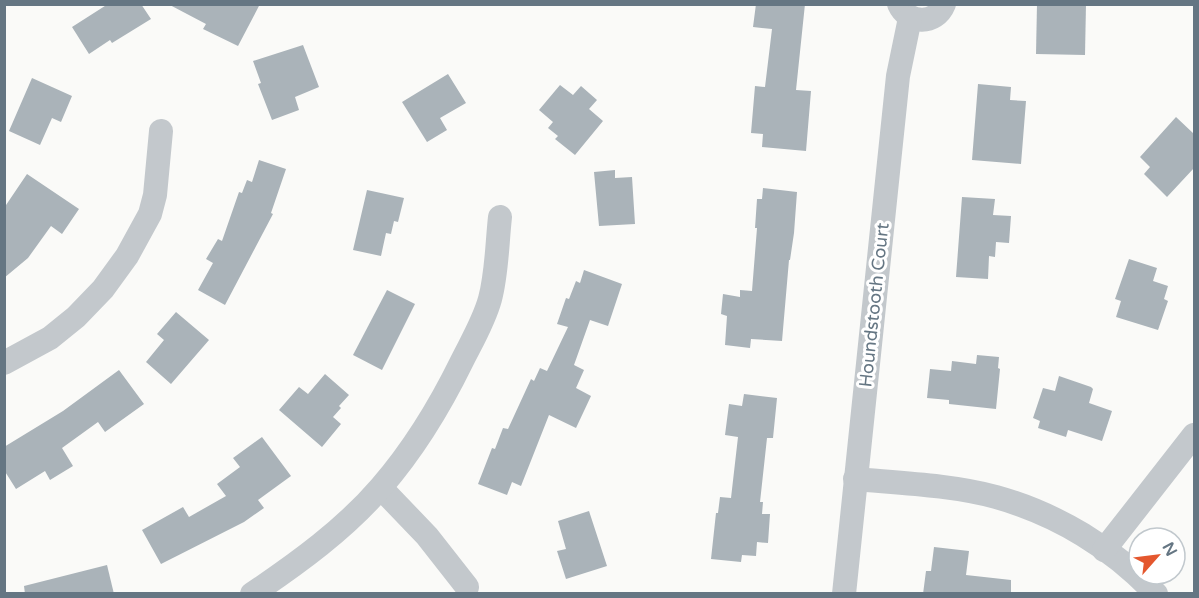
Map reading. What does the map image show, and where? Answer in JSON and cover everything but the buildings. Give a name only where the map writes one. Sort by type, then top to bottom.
[{"type":"street","name":"Houndstooth Court","points":[[844,594],[904,11],[919,21],[928,20],[937,15],[944,4]]},
{"type":"street","points":[[4,363],[50,338],[76,317],[103,289],[127,256],[153,204],[161,130]]},
{"type":"street","points":[[252,594],[300,560],[342,526],[381,488],[412,447],[445,395],[484,316],[490,297],[500,217]]},
{"type":"street","points":[[1104,550],[1194,435]]},
{"type":"street","points":[[855,479],[925,485],[995,497],[1041,513],[1075,529],[1136,573],[1155,594]]},
{"type":"street","points":[[381,488],[428,536],[467,587]]}]
